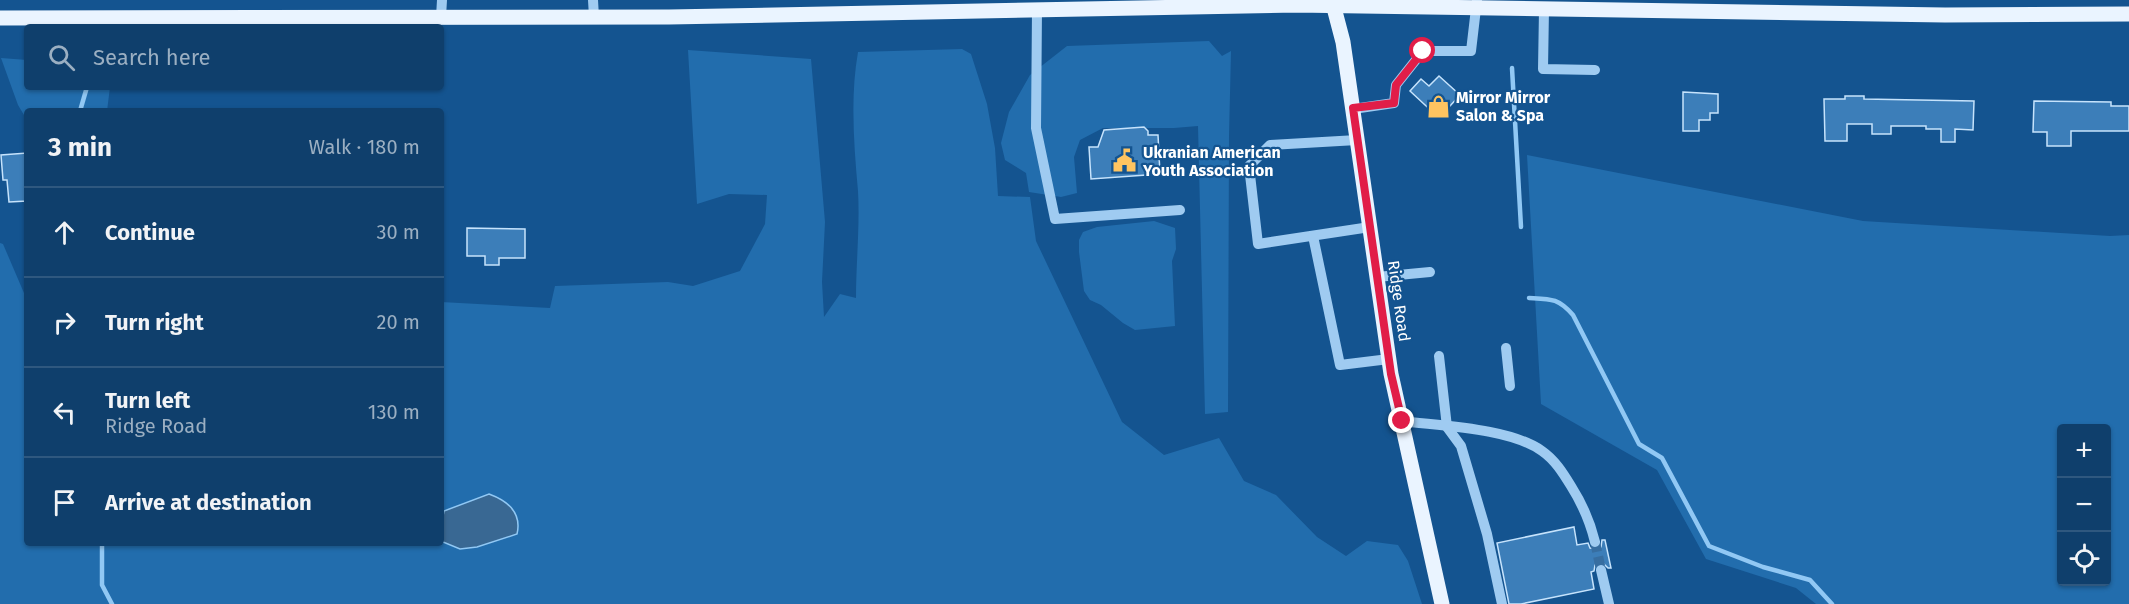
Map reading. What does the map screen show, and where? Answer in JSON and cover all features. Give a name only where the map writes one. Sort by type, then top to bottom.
[{"type":"main road","points":[[0,18],[594,17],[928,6],[1036,9],[1333,3],[1477,4],[1544,9],[1632,5],[1945,15],[2129,14]]},
{"type":"main road","name":"Ridge Road","points":[[1333,3],[1343,42],[1389,359],[1443,604]]},
{"type":"lane","points":[[441,17],[442,0]]},
{"type":"lane","points":[[593,0],[594,17]]},
{"type":"lane","points":[[1353,108],[1394,103],[1396,85],[1423,51],[1471,51],[1477,4]]},
{"type":"lane","points":[[1036,9],[1036,128],[1054,219],[1180,210]]},
{"type":"lane","points":[[1544,9],[1543,69],[1595,70]]},
{"type":"lane","points":[[1357,140],[1270,144],[1249,166],[1258,244],[1370,227]]},
{"type":"lane","points":[[1313,236],[1340,365],[1389,359]]},
{"type":"lane","points":[[1377,277],[1430,272]]},
{"type":"lane","points":[[1506,348],[1510,386]]},
{"type":"lane","points":[[1439,356],[1447,427],[1461,446],[1487,534],[1502,604]]},
{"type":"lane","points":[[1402,421],[1510,437],[1541,450],[1560,468],[1583,506],[1591,524],[1595,542]]},
{"type":"lane","points":[[1600,570],[1609,604]]},
{"type":"shaded area","points":[[1209,41],[1222,56],[1231,51],[1228,412],[1205,414],[1198,126],[1103,128],[1080,140],[1074,157],[1077,193],[1061,197],[1029,192],[1026,173],[1005,160],[1001,143],[1009,112],[1030,75],[1067,46]]},
{"type":"shaded area","points":[[962,49],[971,54],[987,104],[995,148],[998,196],[1030,197],[1036,241],[1122,422],[1164,455],[1219,438],[1244,481],[1276,495],[1317,537],[1346,556],[1367,541],[1398,545],[1408,561],[1422,604],[0,604],[0,243],[3,244],[24,293],[24,546],[444,546],[444,302],[550,308],[555,286],[668,282],[693,286],[740,271],[765,224],[767,195],[729,194],[697,204],[688,50],[811,59],[825,222],[822,282],[824,317],[840,294],[856,298],[858,204],[853,104],[858,52]]},
{"type":"shaded area","points":[[1,58],[24,60],[24,90],[110,90],[107,108],[24,108],[24,115],[18,105]]},
{"type":"shaded area","points":[[1527,155],[1863,221],[2110,236],[2129,235],[2129,604],[1816,604],[1796,588],[1706,559],[1657,470],[1541,404]]},
{"type":"shaded area","points":[[1154,221],[1175,228],[1176,249],[1172,261],[1175,326],[1135,330],[1101,305],[1090,300],[1084,291],[1079,240],[1083,232],[1097,227]]},
{"type":"shaded area","points":[[489,494],[502,500],[512,509],[517,520],[517,534],[477,547],[460,549],[444,542],[444,511]]},
{"type":"building","name":"Mirror Mirror Salon & Spa","points":[[1439,76],[1460,95],[1439,118],[1410,91],[1421,79],[1429,86]]},
{"type":"building","points":[[1683,92],[1718,94],[1718,113],[1710,113],[1710,120],[1699,120],[1699,131],[1683,131]]},
{"type":"building","points":[[1845,96],[1864,96],[1864,99],[1974,101],[1973,130],[1955,129],[1955,142],[1941,142],[1941,129],[1926,129],[1926,126],[1891,126],[1891,134],[1872,134],[1872,124],[1847,124],[1847,141],[1825,141],[1824,99],[1845,99]]},
{"type":"building","points":[[2034,101],[2111,102],[2111,106],[2129,106],[2129,131],[2071,131],[2071,146],[2047,146],[2047,132],[2033,132]]},
{"type":"building","name":"Ukranian American Youth Association","points":[[1144,127],[1148,135],[1158,135],[1160,174],[1091,179],[1089,147],[1098,147],[1104,130]]},
{"type":"building","points":[[24,153],[24,201],[9,202],[7,180],[3,180],[1,155]]},
{"type":"building","points":[[467,228],[525,229],[525,258],[499,258],[499,265],[485,265],[485,256],[467,256]]},
{"type":"building","points":[[1574,527],[1577,545],[1588,543],[1590,548],[1596,549],[1601,547],[1602,540],[1605,540],[1611,568],[1603,563],[1595,565],[1594,571],[1591,572],[1594,589],[1521,604],[1509,604],[1497,543]]},
{"type":"waterway","points":[[1512,68],[1521,227]]},
{"type":"waterway","points":[[81,108],[86,90]]},
{"type":"waterway","points":[[1529,298],[1554,300],[1573,315],[1639,444],[1662,458],[1709,546],[1763,567],[1810,580],[1832,604]]},
{"type":"waterway","points":[[102,546],[102,585],[112,604]]},
{"type":"tunnel","points":[[1595,542],[1601,570]]},
{"type":"place","name":"Mirror Mirror Salon & Spa","points":[[1438,106]]},
{"type":"place","name":"Ukranian American Youth Association","points":[[1125,161]]},
{"type":"route","points":[[1402,421],[1391,374],[1353,108],[1394,103],[1396,85],[1423,51]]}]
